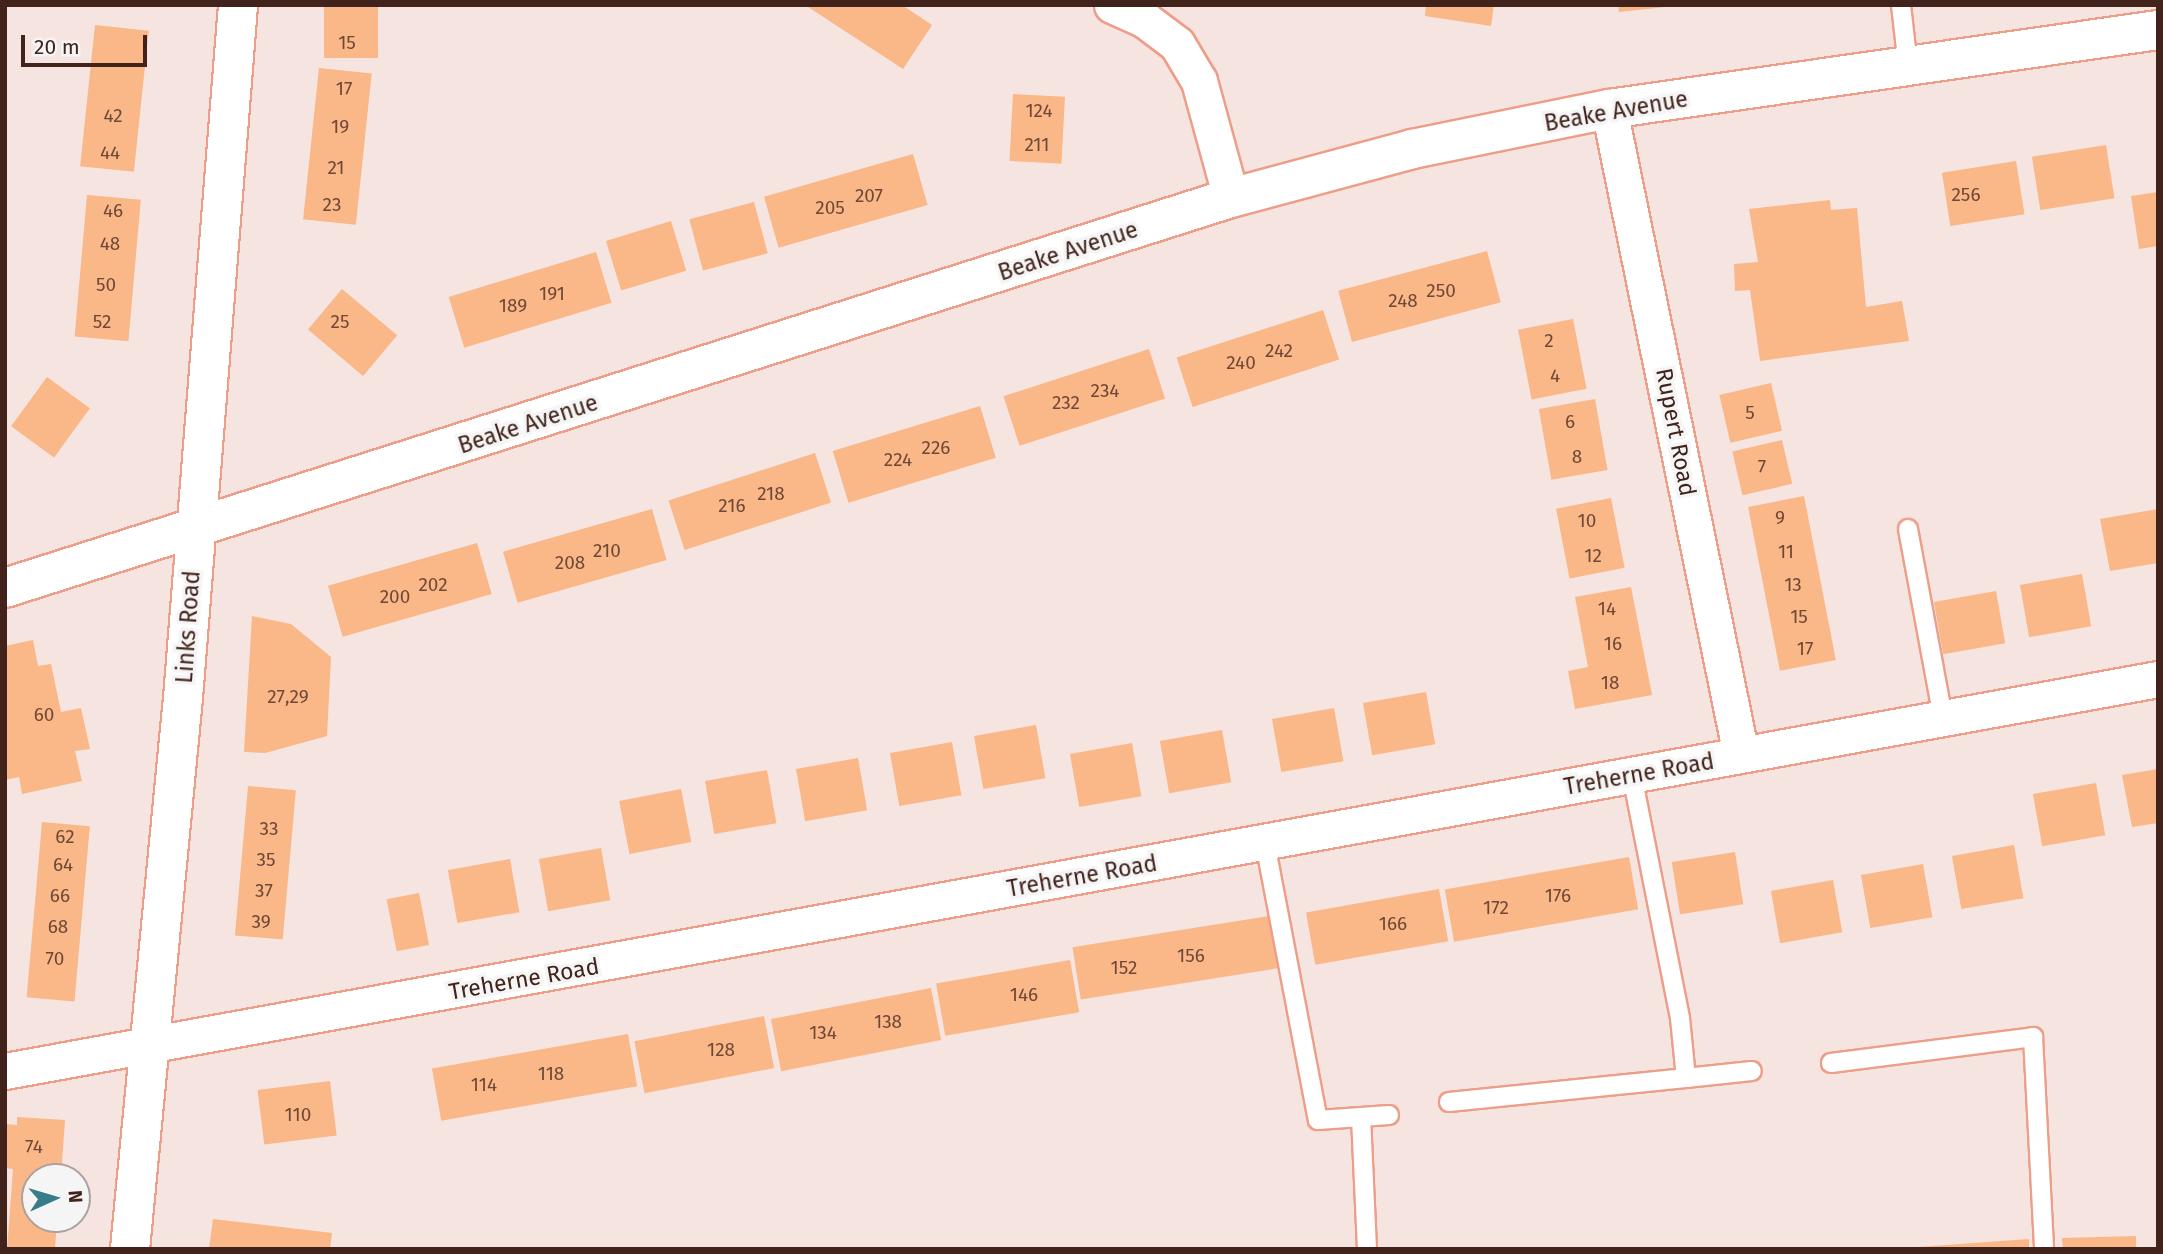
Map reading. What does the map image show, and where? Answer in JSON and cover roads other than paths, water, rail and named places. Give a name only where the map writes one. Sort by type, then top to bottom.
[{"type":"street","name":"Links Road","points":[[130,1249],[195,527],[238,5]]},
{"type":"street","points":[[1112,5],[1145,20],[1177,44],[1199,81],[1231,198]]},
{"type":"street","name":"Beake Avenue","points":[[5,588],[1231,198],[1412,149],[1609,109],[2158,30]]},
{"type":"street","name":"Rupert Road","points":[[1609,109],[1741,755]]},
{"type":"street","name":"Treherne Road","points":[[5,1071],[148,1048],[2158,679]]},
{"type":"lane","points":[[1901,5],[1908,66]]},
{"type":"lane","points":[[1908,529],[1943,718]]},
{"type":"lane","points":[[1632,775],[1680,1018],[1686,1078]]},
{"type":"lane","points":[[1265,843],[1318,1120],[1389,1115]]},
{"type":"lane","points":[[1832,1063],[2033,1037],[2044,1249]]},
{"type":"lane","points":[[1449,1102],[1752,1071]]},
{"type":"lane","points":[[1361,1117],[1367,1249]]}]
